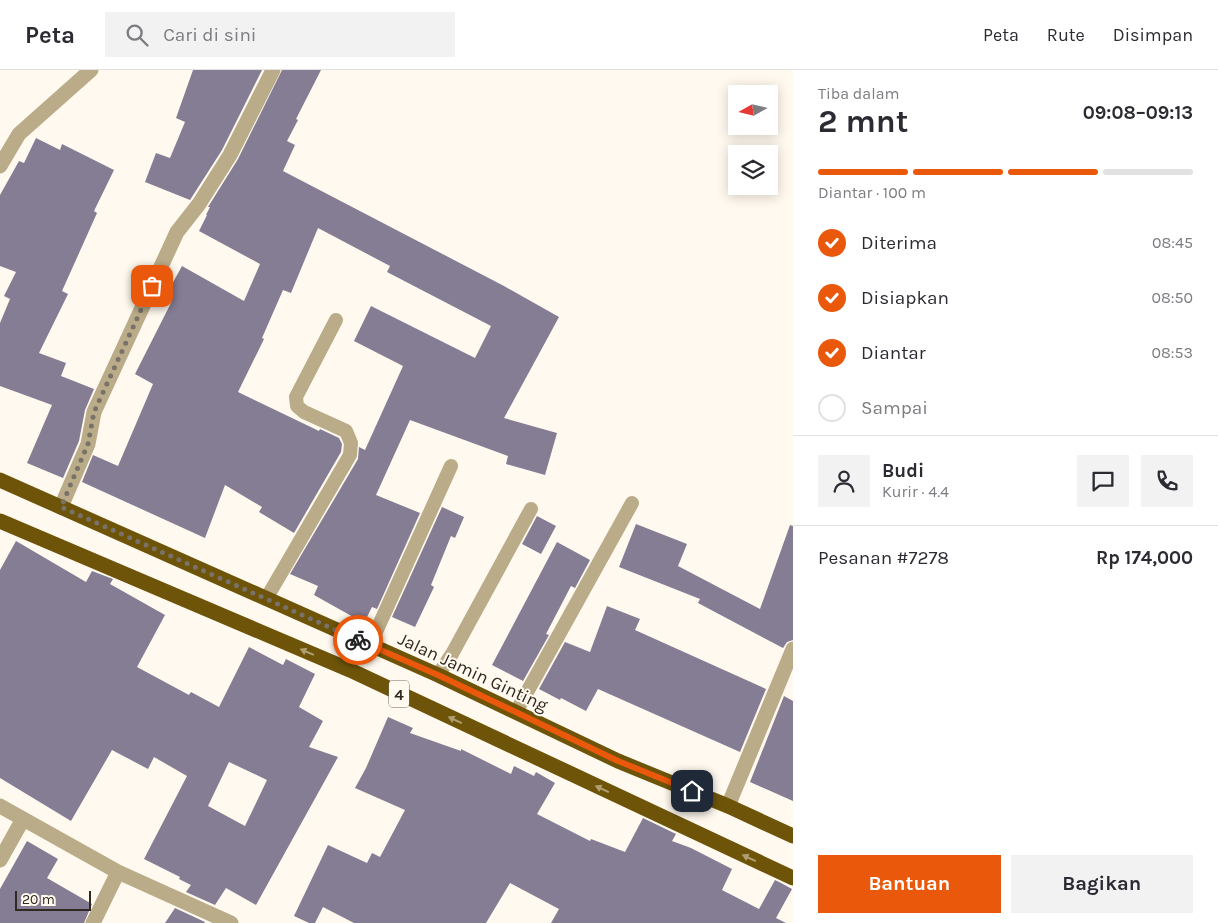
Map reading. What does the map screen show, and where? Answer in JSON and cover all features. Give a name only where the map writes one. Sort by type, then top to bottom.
[{"type":"highway","name":"Jalan Jamin Ginting","points":[[0,480],[438,675],[618,761],[728,806],[793,836]]},
{"type":"highway","name":"4","points":[[0,521],[350,670],[793,878]]},
{"type":"street","points":[[0,166],[19,134],[91,70]]},
{"type":"street","points":[[61,507],[88,444],[94,412],[177,232],[199,204],[230,155],[273,70]]},
{"type":"street","points":[[728,806],[793,649]]},
{"type":"street","points":[[0,806],[118,872],[230,923]]},
{"type":"street","points":[[0,860],[23,819]]},
{"type":"street","points":[[93,923],[118,872]]},
{"type":"lane","points":[[266,599],[350,455],[351,443],[346,431],[304,412],[297,406],[296,397],[336,320]]},
{"type":"lane","points":[[370,645],[451,466]]},
{"type":"lane","points":[[516,712],[632,503]]},
{"type":"lane","points":[[438,675],[452,654],[532,509]]},
{"type":"building","points":[[193,70],[262,70],[222,150],[190,200],[145,182],[156,153],[170,158],[185,122],[176,118]]},
{"type":"building","points":[[282,70],[321,70],[287,141],[295,145],[283,171],[504,286],[559,317],[504,418],[557,433],[545,475],[506,464],[508,456],[410,420],[376,495],[420,513],[377,609],[372,607],[364,623],[314,595],[318,586],[290,574],[358,459],[359,447],[365,450],[403,366],[354,341],[371,306],[475,358],[491,326],[387,272],[390,266],[318,228],[291,293],[283,290],[262,338],[264,339],[238,392],[319,431],[320,429],[339,438],[342,444],[341,452],[294,533],[259,512],[262,507],[225,485],[205,538],[82,482],[93,455],[118,466],[153,384],[135,374],[172,301],[165,297],[182,266],[244,301],[260,264],[199,231],[210,207],[208,207],[238,159]]},
{"type":"building","points":[[36,138],[60,150],[62,144],[114,170],[94,211],[97,213],[62,291],[68,294],[39,353],[66,363],[61,376],[94,389],[85,410],[79,441],[63,478],[27,463],[52,405],[0,386],[0,323],[10,299],[4,296],[16,272],[0,266],[0,195],[19,161],[24,163]]},
{"type":"building","points":[[442,507],[464,517],[455,538],[451,536],[431,585],[434,587],[415,627],[392,617]]},
{"type":"building","points":[[537,516],[556,526],[541,554],[522,544]]},
{"type":"building","points":[[636,524],[687,544],[678,566],[760,609],[790,525],[793,526],[793,640],[787,642],[783,648],[698,603],[700,599],[619,567]]},
{"type":"building","points":[[16,541],[86,582],[92,571],[113,579],[110,584],[165,615],[137,667],[189,695],[191,692],[219,707],[249,647],[283,665],[286,659],[315,674],[299,707],[323,721],[309,747],[338,757],[256,905],[226,888],[215,905],[186,892],[191,885],[179,879],[180,877],[144,859],[187,776],[154,757],[148,769],[112,750],[71,821],[0,778],[0,570]],"holes":[[[229,762],[267,780],[245,826],[208,806]]]},
{"type":"building","points":[[557,542],[590,560],[575,588],[571,586],[546,634],[549,635],[523,681],[492,665]]},
{"type":"building","points":[[607,606],[640,619],[635,630],[766,689],[740,752],[598,689],[586,711],[539,689],[565,642],[590,652]]},
{"type":"building","points":[[784,696],[793,701],[793,801],[750,782]]},
{"type":"building","points":[[388,717],[413,728],[410,733],[461,751],[461,749],[511,774],[514,766],[534,776],[536,772],[555,783],[537,814],[590,841],[591,839],[625,852],[643,818],[676,834],[672,841],[691,848],[732,869],[722,890],[759,909],[775,880],[781,883],[792,889],[776,918],[786,923],[551,923],[559,909],[510,883],[486,923],[354,923],[323,907],[315,923],[309,923],[294,916],[328,845],[367,863],[372,853],[380,857],[405,810],[355,788],[366,768]]},
{"type":"building","points":[[27,841],[58,859],[47,878],[92,904],[84,923],[0,923],[0,889]]},
{"type":"building","points":[[175,908],[205,922],[165,923]]},
{"type":"way so far","points":[[152,286],[94,412],[88,444],[61,507],[358,640]]},
{"type":"route","points":[[358,640],[438,675],[618,761],[692,791]]}]
